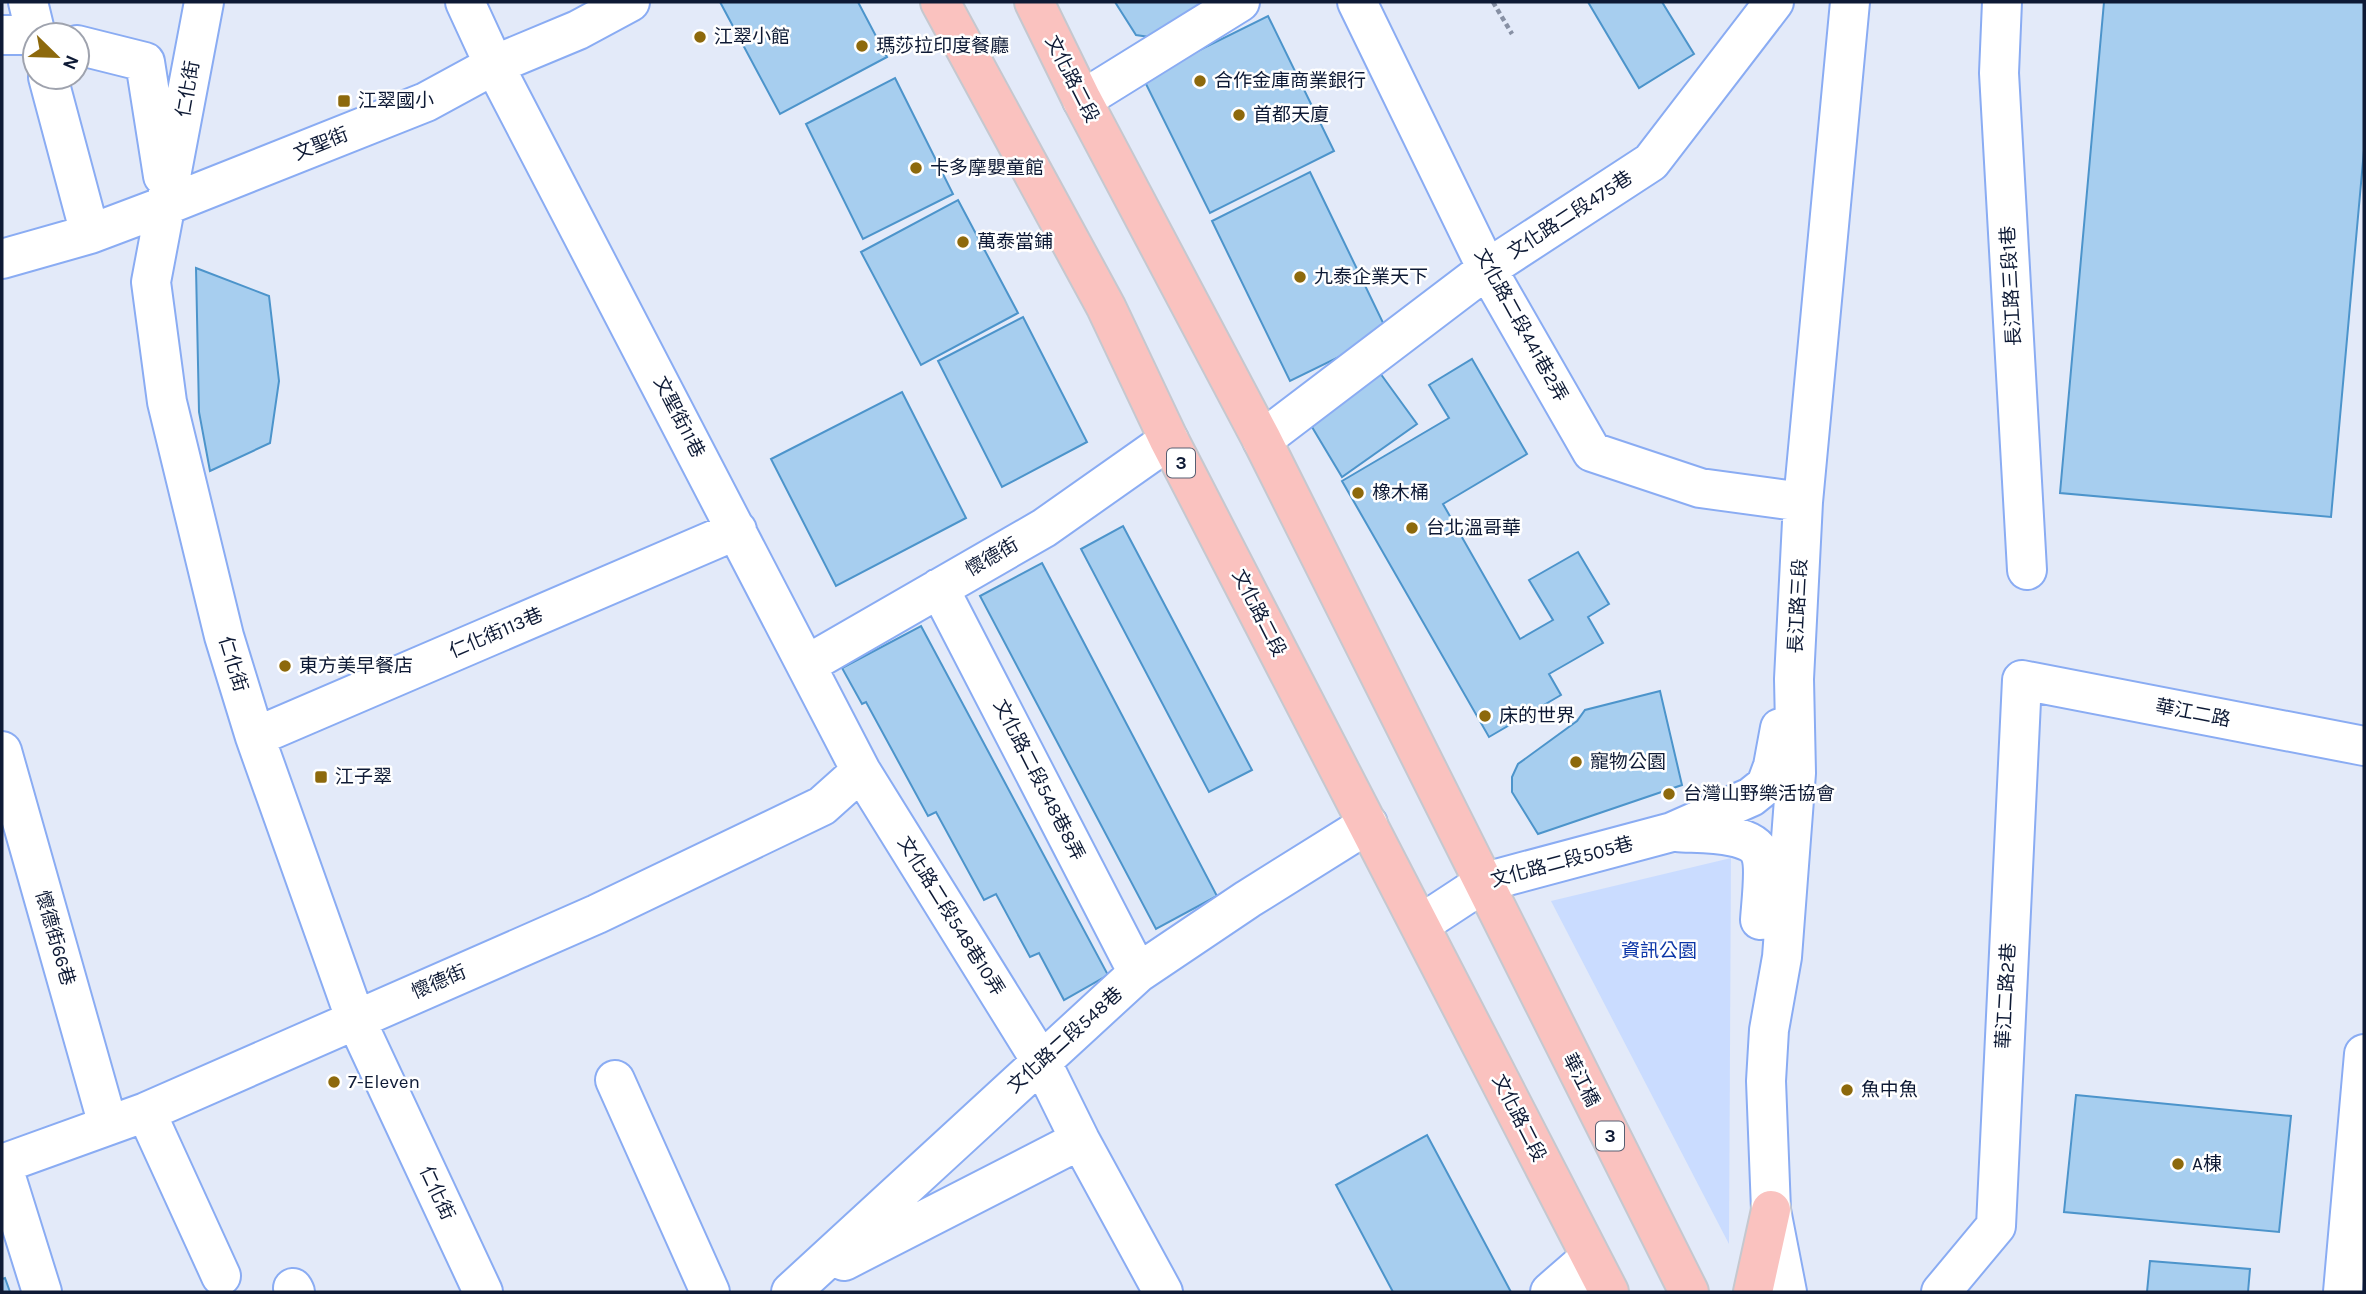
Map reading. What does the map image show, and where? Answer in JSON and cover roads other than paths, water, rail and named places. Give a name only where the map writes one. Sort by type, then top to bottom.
[{"type":"main road","name":"文化路二段","points":[[940,2],[1107,307],[1169,440],[1609,1292]]},
{"type":"main road","name":"文化路二段","points":[[1034,2],[1082,100],[1262,440],[1485,882],[1530,979]]},
{"type":"main road","name":"華江橋","points":[[1530,979],[1689,1292]]},
{"type":"main road","points":[[1753,1292],[1772,1210]]},
{"type":"street","points":[[28,2],[33,21]]},
{"type":"street","name":"仁化街","points":[[204,2],[151,282],[167,402],[224,636],[255,737],[355,1018],[483,1292]]},
{"type":"street","name":"文聖街11巷","points":[[465,2],[494,65],[808,664],[861,771]]},
{"type":"street","name":"文聖街","points":[[2,259],[90,234],[426,102],[494,65],[578,30],[630,2]]},
{"type":"street","points":[[1082,100],[1240,2]]},
{"type":"street","name":"文化路二段441巷2弄","points":[[1357,2],[1487,269],[1592,452],[1700,488],[1803,502]]},
{"type":"street","name":"文化路二段475巷","points":[[1262,440],[1487,269],[1651,162],[1774,2]]},
{"type":"street","name":"長江路三段","points":[[1787,1292],[1772,1210],[1766,1081],[1769,1030],[1782,957],[1796,773],[1794,679],[1803,502],[1850,2]]},
{"type":"street","name":"長江路三段1巷","points":[[2002,2],[1999,73],[2027,570]]},
{"type":"street","points":[[2,36],[21,35]]},
{"type":"street","points":[[91,48],[145,62],[167,205]]},
{"type":"street","points":[[52,91],[90,234]]},
{"type":"street","name":"懷德街","points":[[808,664],[1044,527],[1169,440]]},
{"type":"street","name":"仁化街113巷","points":[[255,737],[737,530]]},
{"type":"street","name":"文化路二段548巷8弄","points":[[939,588],[1138,972]]},
{"type":"street","points":[[1672,832],[1751,797],[1766,785],[1773,766],[1782,713],[1794,679]]},
{"type":"street","name":"華江二路","points":[[2022,680],[2364,746]]},
{"type":"street","name":"華江二路2巷","points":[[1941,1292],[1996,1226],[2022,680]]},
{"type":"street","name":"懷德街66巷","points":[[2,751],[108,1125]]},
{"type":"street","name":"懷德街","points":[[2,1164],[146,1112],[597,914],[822,806],[861,771]]},
{"type":"street","name":"文化路二段548巷10弄","points":[[861,771],[1041,1061],[1080,1140],[1163,1292]]},
{"type":"street","name":"文化路二段548巷","points":[[800,1289],[1138,972],[1368,824]]},
{"type":"street","points":[[1672,832],[1738,837],[1754,845],[1761,854],[1759,956],[1769,1030]]},
{"type":"street","name":"文化路二段505巷","points":[[1421,924],[1485,882],[1672,832]]},
{"type":"street","points":[[2343,1292],[2364,1055]]},
{"type":"street","points":[[615,1080],[709,1292]]},
{"type":"street","points":[[146,1112],[221,1276]]},
{"type":"street","points":[[800,1289],[1080,1140]]},
{"type":"street","points":[[2,1164],[42,1292]]},
{"type":"street","name":"文化路二段","points":[[1575,1227],[1586,1283]]},
{"type":"street","points":[[1550,1292],[1586,1283]]},
{"type":"place","name":"江翠小館","points":[[700,37]]},
{"type":"place","name":"瑪莎拉印度餐廳","points":[[862,46]]},
{"type":"place","name":"合作金庫商業銀行","points":[[1200,81]]},
{"type":"place","name":"江翠國小","points":[[344,101]]},
{"type":"place","name":"首都天廈","points":[[1239,115]]},
{"type":"place","name":"卡多摩嬰童館","points":[[916,168]]},
{"type":"place","name":"萬泰當鋪","points":[[963,242]]},
{"type":"place","name":"九泰企業天下","points":[[1300,277]]},
{"type":"place","name":"橡木桶","points":[[1358,493]]},
{"type":"place","name":"台北溫哥華","points":[[1412,528]]},
{"type":"place","name":"東方美早餐店","points":[[285,666]]},
{"type":"place","name":"床的世界","points":[[1485,716]]},
{"type":"place","name":"寵物公園","points":[[1576,762]]},
{"type":"place","name":"江子翠","points":[[321,777]]},
{"type":"place","name":"台灣山野樂活協會","points":[[1669,794]]},
{"type":"place","name":"7-Eleven","points":[[334,1082]]},
{"type":"place","name":"魚中魚","points":[[1847,1090]]},
{"type":"place","name":"A棟","points":[[2178,1164]]},
{"type":"park label","name":"資訊公園","points":[[1659,951]]}]
